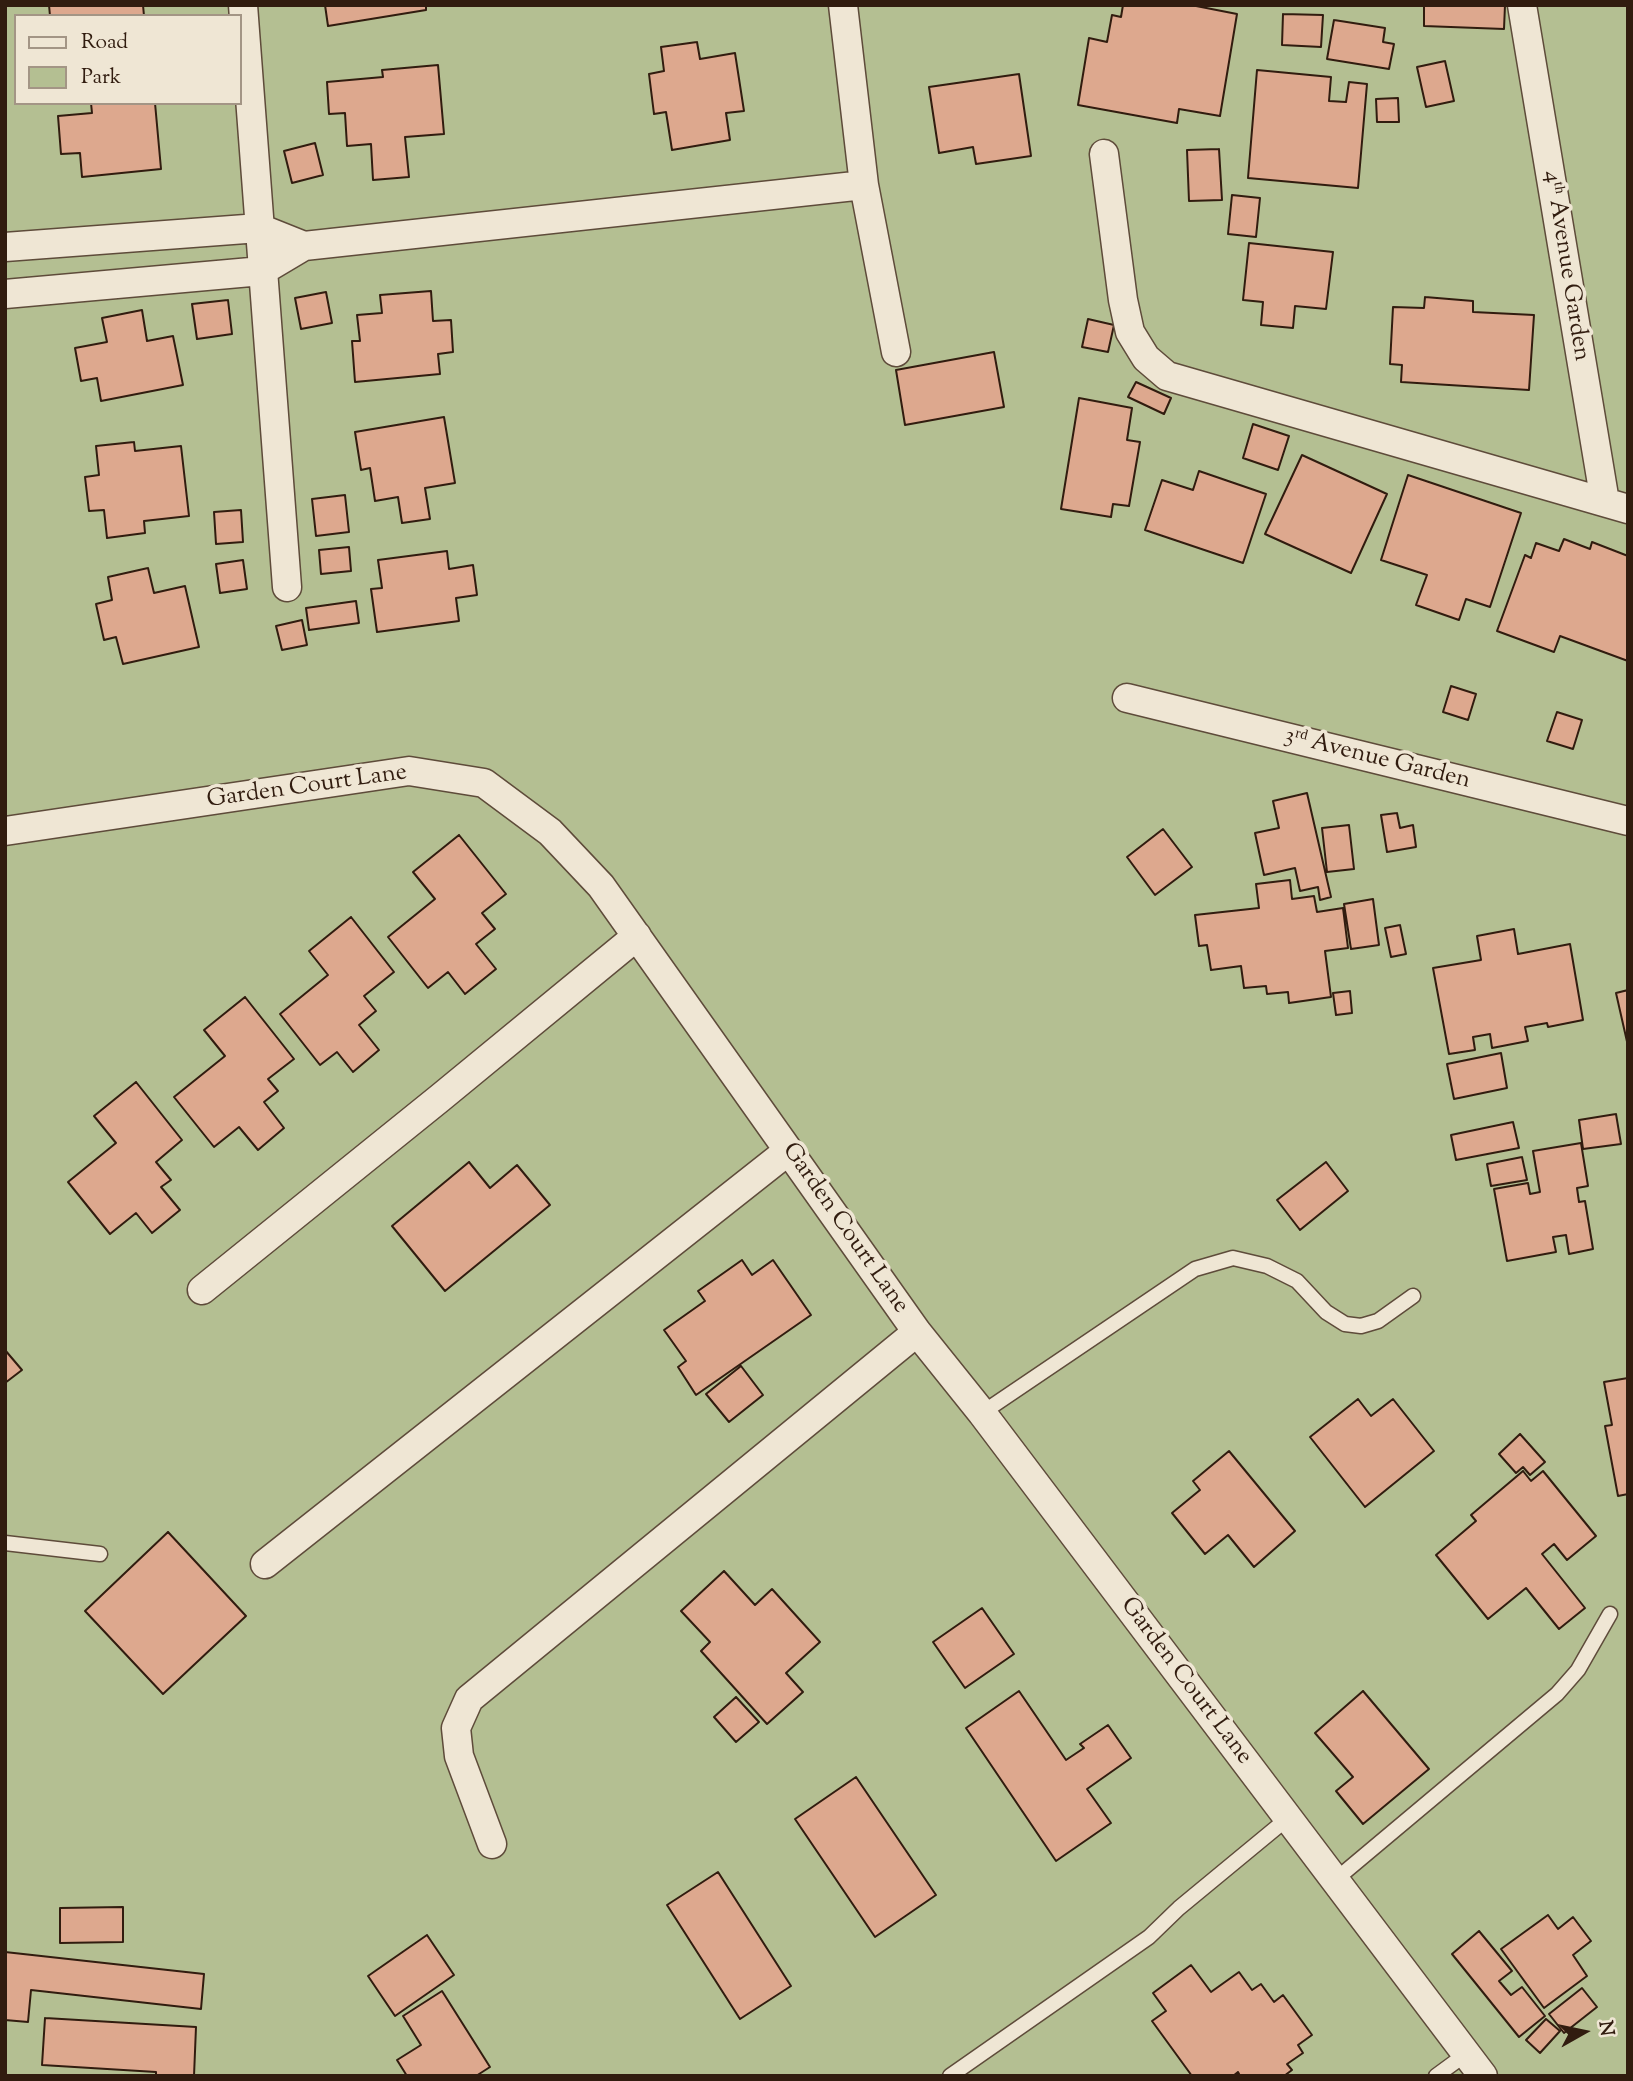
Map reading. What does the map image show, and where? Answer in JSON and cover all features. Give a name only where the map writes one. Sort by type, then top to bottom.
[{"type":"street","points":[[243,5],[261,271],[287,587]]},
{"type":"street","points":[[844,5],[864,185],[896,352]]},
{"type":"street","name":"4ᵗʰ Avenue Garden","points":[[1522,5],[1616,505]]},
{"type":"street","points":[[1104,154],[1122,300],[1130,332],[1146,358],[1167,376],[1616,505]]},
{"type":"street","points":[[5,294],[261,271],[304,246],[864,185]]},
{"type":"street","points":[[5,247],[259,228],[304,246]]},
{"type":"street","name":"3ʳᵈ Avenue Garden","points":[[1127,698],[1628,821]]},
{"type":"street","name":"Garden Court Lane","points":[[5,831],[409,771],[484,783],[550,832],[601,886],[917,1332],[982,1413],[1474,2065]]},
{"type":"street","points":[[202,1290],[637,936]]},
{"type":"street","points":[[265,1564],[788,1151]]},
{"type":"street","points":[[492,1844],[459,1756],[456,1728],[469,1699],[917,1332]]},
{"type":"lane","points":[[982,1413],[1195,1269],[1233,1258],[1267,1266],[1297,1281],[1326,1312],[1345,1324],[1361,1326],[1378,1321],[1413,1296]]},
{"type":"lane","points":[[5,1543],[100,1554]]},
{"type":"lane","points":[[1334,1881],[1557,1694],[1578,1670],[1610,1614]]},
{"type":"lane","points":[[950,2076],[1149,1937],[1179,1908],[1288,1818]]},
{"type":"lane","points":[[1437,2076],[1474,2065]]},
{"type":"green space","points":[[5,5],[1628,5],[1628,2076],[5,2076]]},
{"type":"building","points":[[49,5],[143,5],[144,14],[50,14]]},
{"type":"building","points":[[325,5],[426,5],[426,10],[328,26]]},
{"type":"building","points":[[1123,5],[1191,5],[1237,14],[1220,116],[1179,109],[1177,123],[1078,105],[1089,38],[1107,42],[1112,15],[1121,17]]},
{"type":"building","points":[[1424,5],[1505,5],[1504,29],[1424,26]]},
{"type":"building","points":[[1283,14],[1323,15],[1321,47],[1282,45]]},
{"type":"building","points":[[1334,20],[1385,28],[1383,42],[1394,44],[1389,69],[1327,59]]},
{"type":"building","points":[[697,42],[700,59],[735,53],[744,111],[726,113],[730,140],[672,150],[666,112],[654,114],[649,74],[664,71],[661,47]]},
{"type":"building","points":[[1445,61],[1454,101],[1426,107],[1417,67]]},
{"type":"building","points":[[438,65],[444,134],[405,137],[409,177],[373,180],[371,144],[347,146],[345,113],[329,114],[327,82],[383,77],[382,70]]},
{"type":"building","points":[[1257,70],[1331,77],[1329,101],[1346,102],[1349,82],[1367,84],[1358,188],[1248,178]]},
{"type":"building","points":[[1019,74],[1031,156],[976,164],[973,147],[939,153],[929,87]]},
{"type":"building","points":[[1398,98],[1399,122],[1377,122],[1376,99]]},
{"type":"building","points":[[91,105],[155,105],[161,169],[82,177],[80,153],[61,154],[58,116],[92,113]]},
{"type":"building","points":[[315,143],[323,175],[292,183],[284,151]]},
{"type":"building","points":[[1219,149],[1222,200],[1189,201],[1187,150]]},
{"type":"building","points":[[1232,195],[1260,198],[1256,237],[1228,234]]},
{"type":"building","points":[[1249,243],[1333,252],[1326,309],[1295,306],[1293,328],[1261,325],[1263,302],[1243,300]]},
{"type":"building","points":[[431,291],[433,321],[451,320],[453,352],[438,354],[440,374],[355,382],[352,341],[360,341],[357,315],[382,313],[380,295]]},
{"type":"building","points":[[326,292],[332,323],[301,329],[295,298]]},
{"type":"building","points":[[1425,297],[1473,301],[1473,312],[1534,315],[1529,390],[1401,382],[1402,365],[1390,364],[1393,307],[1424,308]]},
{"type":"building","points":[[228,300],[232,334],[197,339],[192,304]]},
{"type":"building","points":[[142,310],[147,341],[173,336],[183,385],[101,401],[97,378],[81,381],[75,348],[107,342],[102,318]]},
{"type":"building","points":[[1088,319],[1114,325],[1108,352],[1082,347]]},
{"type":"building","points":[[994,352],[1004,407],[905,425],[896,370]]},
{"type":"building","points":[[1136,382],[1171,398],[1164,414],[1128,397]]},
{"type":"building","points":[[1079,398],[1132,408],[1127,440],[1140,442],[1129,506],[1113,504],[1111,517],[1061,509]]},
{"type":"building","points":[[444,417],[455,483],[425,488],[430,519],[402,523],[398,497],[375,501],[370,468],[361,470],[355,432]]},
{"type":"building","points":[[1253,424],[1289,436],[1278,470],[1243,458]]},
{"type":"building","points":[[134,442],[135,451],[181,446],[189,516],[144,521],[145,533],[107,538],[104,510],[89,511],[85,477],[99,475],[96,446]]},
{"type":"building","points":[[1302,455],[1387,494],[1351,573],[1265,534]]},
{"type":"building","points":[[1199,471],[1266,494],[1243,563],[1145,530],[1162,480],[1193,490]]},
{"type":"building","points":[[1408,475],[1521,513],[1490,607],[1466,599],[1459,620],[1416,605],[1427,575],[1381,560]]},
{"type":"building","points":[[345,495],[349,532],[316,536],[312,499]]},
{"type":"building","points":[[241,510],[243,542],[216,544],[214,512]]},
{"type":"building","points":[[1564,539],[1590,549],[1592,542],[1628,556],[1628,661],[1560,636],[1554,652],[1497,631],[1525,555],[1531,558],[1536,543],[1559,551]]},
{"type":"building","points":[[349,547],[351,571],[321,574],[319,550]]},
{"type":"building","points":[[447,551],[449,569],[473,565],[477,595],[456,598],[459,621],[377,632],[371,589],[382,588],[378,560]]},
{"type":"building","points":[[243,560],[247,589],[220,593],[216,564]]},
{"type":"building","points":[[148,568],[154,593],[185,586],[199,647],[123,664],[116,637],[104,640],[96,604],[112,600],[108,577]]},
{"type":"building","points":[[356,601],[359,623],[309,630],[306,608]]},
{"type":"building","points":[[302,620],[307,645],[282,650],[276,626]]},
{"type":"building","points":[[1451,686],[1476,694],[1468,720],[1443,712]]},
{"type":"building","points":[[1557,712],[1582,720],[1573,749],[1547,741]]},
{"type":"building","points":[[1307,793],[1331,897],[1320,900],[1318,887],[1300,891],[1295,868],[1264,875],[1255,833],[1279,828],[1273,801]]},
{"type":"building","points":[[1397,813],[1400,828],[1413,825],[1416,847],[1387,852],[1381,815]]},
{"type":"building","points":[[1349,825],[1354,869],[1327,872],[1322,828]]},
{"type":"building","points":[[1163,829],[1192,867],[1155,895],[1127,857]]},
{"type":"building","points":[[459,835],[506,894],[482,913],[495,929],[476,944],[496,969],[465,994],[448,972],[428,988],[388,937],[435,899],[413,872]]},
{"type":"building","points":[[1290,880],[1292,899],[1314,896],[1317,912],[1343,908],[1348,948],[1325,951],[1331,997],[1289,1003],[1288,992],[1267,994],[1266,986],[1244,988],[1241,966],[1211,970],[1207,945],[1199,946],[1195,915],[1259,908],[1256,884]]},
{"type":"building","points":[[1373,899],[1379,945],[1351,949],[1344,904]]},
{"type":"building","points":[[351,917],[394,972],[364,996],[376,1011],[359,1025],[379,1050],[353,1072],[337,1052],[320,1065],[280,1014],[328,975],[309,951]]},
{"type":"building","points":[[1400,925],[1406,954],[1391,957],[1385,928]]},
{"type":"building","points":[[1514,929],[1518,954],[1570,944],[1583,1020],[1548,1027],[1547,1023],[1525,1027],[1528,1041],[1492,1048],[1490,1034],[1473,1037],[1475,1050],[1449,1054],[1433,968],[1481,960],[1477,936]]},
{"type":"building","points":[[1628,990],[1628,1046],[1616,993]]},
{"type":"building","points":[[1350,991],[1352,1013],[1336,1015],[1333,993]]},
{"type":"building","points":[[245,997],[294,1059],[268,1079],[278,1091],[264,1102],[284,1128],[258,1150],[239,1127],[214,1147],[174,1097],[225,1056],[204,1030]]},
{"type":"building","points":[[1501,1053],[1507,1088],[1454,1099],[1447,1064]]},
{"type":"building","points":[[136,1082],[182,1140],[156,1162],[171,1180],[161,1187],[180,1210],[152,1233],[136,1213],[110,1234],[68,1182],[116,1143],[94,1116]]},
{"type":"building","points":[[1616,1114],[1621,1144],[1583,1149],[1579,1120]]},
{"type":"building","points":[[1513,1122],[1519,1148],[1456,1160],[1451,1135]]},
{"type":"building","points":[[1581,1143],[1588,1186],[1577,1188],[1579,1202],[1585,1201],[1593,1249],[1569,1254],[1566,1235],[1553,1237],[1556,1252],[1507,1261],[1494,1189],[1528,1183],[1530,1194],[1540,1192],[1533,1151]]},
{"type":"building","points":[[1522,1157],[1527,1180],[1491,1186],[1487,1164]]},
{"type":"building","points":[[469,1162],[490,1188],[517,1165],[550,1205],[445,1291],[392,1226]]},
{"type":"building","points":[[1326,1162],[1348,1191],[1300,1230],[1277,1200]]},
{"type":"building","points":[[742,1260],[752,1275],[773,1260],[811,1315],[696,1395],[678,1367],[686,1361],[664,1330],[705,1301],[698,1291]]},
{"type":"building","points":[[5,1350],[22,1370],[5,1383]]},
{"type":"building","points":[[741,1366],[763,1395],[729,1422],[706,1394]]},
{"type":"building","points":[[1628,1378],[1628,1494],[1618,1496],[1605,1426],[1612,1425],[1604,1382]]},
{"type":"building","points":[[1358,1399],[1371,1416],[1393,1399],[1434,1451],[1365,1507],[1310,1437]]},
{"type":"building","points":[[1520,1434],[1545,1462],[1530,1475],[1523,1467],[1516,1473],[1499,1454]]},
{"type":"building","points":[[1229,1451],[1295,1531],[1254,1567],[1228,1535],[1205,1554],[1172,1513],[1200,1490],[1193,1481]]},
{"type":"building","points":[[1523,1471],[1531,1481],[1543,1471],[1596,1536],[1567,1560],[1554,1544],[1542,1554],[1585,1608],[1559,1629],[1526,1588],[1488,1619],[1436,1555],[1476,1521],[1471,1515]]},
{"type":"building","points":[[168,1532],[246,1616],[163,1694],[85,1611]]},
{"type":"building","points":[[724,1571],[755,1605],[772,1589],[820,1642],[786,1673],[803,1692],[767,1724],[701,1651],[710,1642],[681,1611]]},
{"type":"building","points":[[982,1608],[1014,1654],[965,1688],[933,1642]]},
{"type":"building","points":[[1019,1691],[1066,1760],[1084,1748],[1080,1744],[1108,1725],[1131,1758],[1087,1789],[1111,1823],[1056,1861],[966,1728]]},
{"type":"building","points":[[1363,1691],[1429,1769],[1363,1824],[1336,1791],[1353,1777],[1315,1733]]},
{"type":"building","points":[[736,1697],[759,1722],[736,1742],[714,1717]]},
{"type":"building","points":[[856,1777],[936,1895],[875,1937],[795,1819]]},
{"type":"building","points":[[718,1872],[791,1986],[740,2019],[667,1905]]},
{"type":"building","points":[[123,1907],[123,1942],[60,1943],[60,1908]]},
{"type":"building","points":[[1548,1915],[1558,1929],[1573,1917],[1591,1941],[1573,1955],[1587,1976],[1544,2008],[1501,1949]]},
{"type":"building","points":[[1479,1931],[1512,1971],[1499,1981],[1511,1995],[1522,1987],[1545,2016],[1519,2037],[1452,1954]]},
{"type":"building","points":[[427,1935],[454,1975],[395,2016],[368,1976]]},
{"type":"building","points":[[5,1952],[204,1974],[201,2009],[31,1990],[28,2022],[5,2020]]},
{"type":"building","points":[[1191,1965],[1211,1992],[1239,1972],[1252,1990],[1261,1984],[1274,2002],[1283,1995],[1312,2035],[1298,2045],[1303,2053],[1287,2064],[1292,2070],[1284,2076],[1240,2076],[1238,2072],[1233,2076],[1192,2076],[1152,2021],[1166,2011],[1153,1993]]},
{"type":"building","points":[[1582,1988],[1597,2007],[1564,2033],[1549,2014]]},
{"type":"building","points":[[442,1991],[490,2067],[476,2076],[407,2076],[397,2060],[421,2045],[403,2016]]},
{"type":"building","points":[[45,2018],[196,2027],[194,2076],[156,2076],[156,2072],[42,2065]]},
{"type":"building","points":[[1546,2019],[1560,2031],[1540,2053],[1526,2040]]}]
